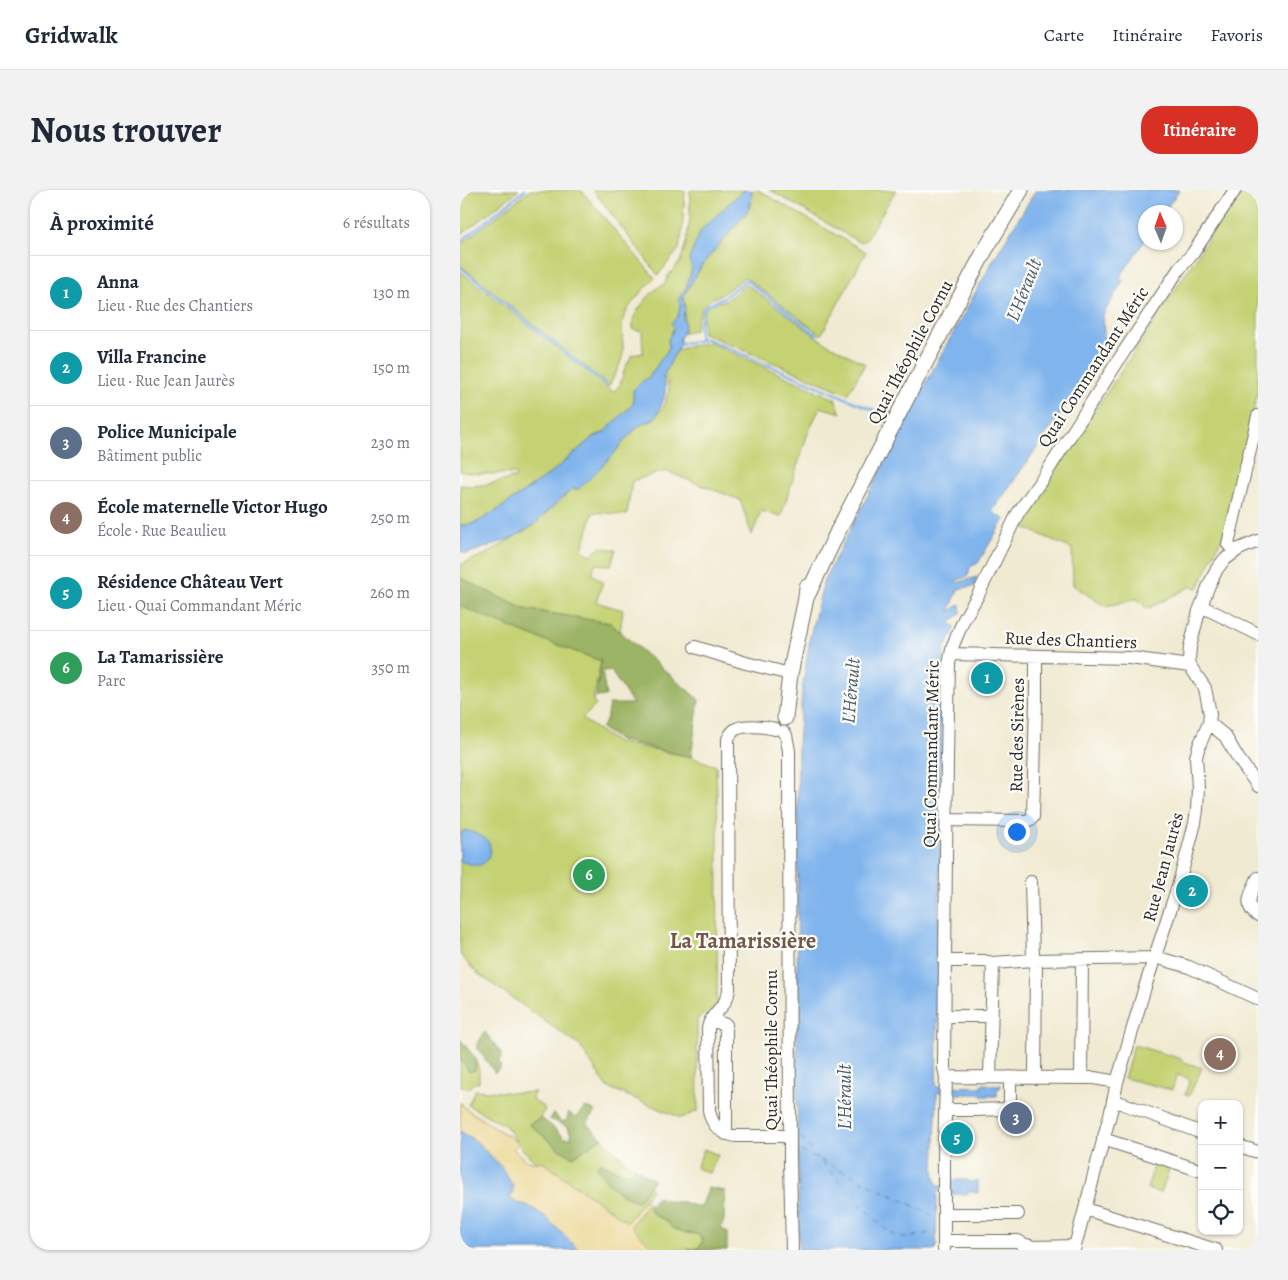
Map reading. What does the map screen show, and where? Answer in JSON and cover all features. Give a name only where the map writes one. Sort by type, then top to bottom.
[{"type":"main road","name":"Quai Théophile Cornu","points":[[780,725],[807,587],[821,552],[836,534],[984,252],[1021,190]]},
{"type":"street","name":"Quai Commandant Méric","points":[[944,1245],[946,1085],[944,1068],[944,960],[948,686],[951,654],[964,619],[978,595],[1018,512],[1173,277],[1192,253],[1235,190]]},
{"type":"street","points":[[1234,552],[1228,544],[1258,416]]},
{"type":"street","points":[[1190,666],[1190,647],[1208,585],[1224,560],[1244,546],[1258,541]]},
{"type":"street","points":[[1201,606],[1258,634]]},
{"type":"street","points":[[695,647],[790,674]]},
{"type":"street","name":"Rue des Chantiers","points":[[951,654],[1130,658],[1190,666]]},
{"type":"street","name":"Rue des Sirènes","points":[[947,820],[1026,821],[1031,820],[1033,817],[1036,656]]},
{"type":"street","name":"Rue Jean Jaurès","points":[[1074,1248],[1104,1139],[1117,1082],[1154,958],[1178,886],[1197,810],[1196,757],[1209,723],[1210,714],[1205,688],[1190,666]]},
{"type":"street","points":[[780,725],[744,720],[734,722],[724,730],[721,739],[723,754],[728,766],[729,990],[725,1003],[711,1020],[708,1028],[709,1110],[712,1123],[726,1134],[734,1136],[790,1136]]},
{"type":"street","points":[[1209,723],[1225,736],[1258,786]]},
{"type":"street","name":"Quai Théophile Cornu","points":[[780,725],[786,735],[789,751],[792,1250]]},
{"type":"street","points":[[1258,878],[1249,901],[1252,912],[1258,916]]},
{"type":"street","points":[[1031,882],[1035,960],[1034,1078]]},
{"type":"street","points":[[944,960],[993,963],[1035,960],[1159,958],[1184,965],[1258,999]]},
{"type":"street","points":[[1081,1078],[1082,960]]},
{"type":"street","points":[[990,1077],[993,963]]},
{"type":"street","points":[[944,1016],[992,1016]]},
{"type":"street","points":[[711,1020],[726,1025],[726,1134]]},
{"type":"street","points":[[946,1085],[990,1077],[1094,1078],[1117,1082]]},
{"type":"street","points":[[945,1110],[1008,1108],[1010,1103],[1010,1077]]},
{"type":"street","points":[[1113,1100],[1198,1132]]},
{"type":"street","points":[[1104,1139],[1198,1170]]},
{"type":"street","points":[[1243,1147],[1258,1152]]},
{"type":"street","points":[[1085,1209],[1216,1250]]},
{"type":"street","points":[[944,1214],[1018,1214]]},
{"type":"street","points":[[944,1245],[1018,1241],[1023,1247],[1074,1248]]},
{"type":"green space","points":[[460,190],[519,190],[460,235]]},
{"type":"green space","points":[[530,190],[581,190],[655,278],[632,303],[624,317],[622,327],[623,353],[609,386],[460,265],[460,245]]},
{"type":"green space","points":[[593,190],[685,190],[679,249],[658,275]]},
{"type":"green space","points":[[690,190],[745,190],[701,230],[686,288],[679,298],[680,308],[678,316],[671,324],[674,327],[668,339],[669,348],[649,377],[643,381],[634,404],[603,433],[594,436],[551,473],[477,522],[460,525],[460,485],[496,483],[516,477],[515,474],[480,474],[460,471],[460,271],[613,392],[620,385],[625,368],[632,355],[643,353],[642,331],[633,329],[634,317],[652,293],[664,285],[668,276],[680,262],[686,243],[690,219]]},
{"type":"green space","points":[[752,190],[758,190],[866,252],[821,335],[745,277],[721,295],[711,299],[703,307],[695,330],[683,333],[685,320],[683,297],[702,265],[746,213],[751,205]]},
{"type":"green space","points":[[770,190],[896,190],[865,241],[859,242]]},
{"type":"green space","points":[[1240,190],[1258,190],[1258,388],[1242,468],[1224,533],[1198,588],[1190,587],[1147,609],[1136,599],[1104,606],[1073,585],[1072,549],[1017,524],[1045,488]]},
{"type":"green space","points":[[746,284],[821,340],[865,364],[848,394],[703,333],[703,317],[708,306],[730,297]]},
{"type":"green space","points":[[709,342],[835,399],[841,413],[820,407],[808,433],[781,516],[761,511],[752,535],[740,500],[665,471],[632,481],[627,515],[593,512],[582,550],[591,555],[601,547],[616,550],[611,565],[595,564],[592,574],[603,582],[596,602],[623,610],[620,632],[610,623],[524,609],[460,578],[460,565],[488,553],[534,525],[572,489],[579,489],[640,425],[653,420],[664,406],[669,390],[667,380],[663,377],[676,351]]},
{"type":"green space","points":[[460,578],[524,609],[610,623],[699,700],[691,757],[619,740],[601,728],[606,721],[609,704],[633,704],[611,671],[602,671],[606,696],[596,697],[601,661],[519,631],[460,606]]},
{"type":"green space","name":"La Tamarissière","points":[[460,606],[519,631],[601,661],[593,701],[596,705],[582,719],[616,742],[691,757],[716,766],[718,832],[717,1005],[697,1019],[698,1111],[681,1118],[607,1087],[580,1046],[477,973],[460,955]]},
{"type":"green space","points":[[485,1032],[502,1054],[499,1061],[501,1067],[495,1073],[476,1046]]},
{"type":"green space","points":[[460,1039],[476,1059],[475,1070],[469,1072],[462,1061],[460,1061]]},
{"type":"green space","points":[[1134,1045],[1182,1059],[1182,1061],[1202,1068],[1189,1096],[1185,1094],[1190,1079],[1177,1075],[1172,1090],[1124,1078]]},
{"type":"green space","points":[[476,1059],[479,1083],[473,1083],[468,1089],[460,1085],[460,1061],[475,1070]]},
{"type":"green space","points":[[475,1090],[518,1093],[535,1092],[532,1100],[544,1107],[545,1111],[541,1114],[541,1118],[529,1124],[559,1149],[573,1157],[602,1138],[627,1163],[635,1168],[628,1174],[616,1170],[638,1201],[649,1187],[652,1189],[627,1222],[541,1161],[536,1163],[523,1150],[506,1126],[468,1105]]},
{"type":"green space","points":[[585,1107],[595,1111],[587,1124],[602,1138],[573,1157],[559,1149],[529,1124],[541,1118],[565,1138],[572,1138],[568,1127],[550,1119],[554,1113],[561,1122],[567,1120],[569,1112],[575,1118]]},
{"type":"green space","points":[[704,1149],[718,1155],[709,1173],[696,1168]]},
{"type":"green space","points":[[600,1162],[628,1174],[635,1168],[654,1180],[638,1201],[631,1199],[624,1196],[610,1184],[597,1168]]},
{"type":"green space","points":[[1155,1162],[1170,1167],[1161,1193],[1147,1189]]},
{"type":"green space","points":[[708,1188],[725,1191],[724,1220],[721,1228],[727,1232],[727,1250],[687,1250],[698,1248],[703,1241],[698,1234],[686,1233],[672,1228],[667,1221],[649,1210],[650,1205],[656,1198],[661,1198],[701,1208]]},
{"type":"green space","points":[[648,1203],[650,1205],[649,1210],[667,1221],[672,1228],[686,1233],[697,1234],[703,1241],[698,1248],[655,1250],[631,1226]]},
{"type":"sand","points":[[460,1102],[466,1109],[519,1143],[513,1149],[522,1157],[533,1162],[541,1161],[627,1222],[644,1200],[648,1203],[631,1226],[655,1250],[579,1250],[546,1217],[527,1205],[516,1203],[510,1198],[513,1191],[476,1141],[460,1131]]},
{"type":"water","points":[[745,190],[751,190],[752,196],[746,213],[702,265],[683,297],[685,324],[683,333],[680,337],[680,344],[663,377],[665,393],[655,418],[634,430],[613,455],[579,489],[572,489],[534,525],[512,538],[467,554],[460,551],[460,525],[477,522],[551,473],[592,438],[603,433],[633,404],[633,390],[649,377],[669,348],[668,339],[674,327],[671,324],[678,316],[680,308],[679,298],[686,288],[692,269],[689,259],[701,230]]},
{"type":"water","name":"L'Hérault","points":[[1036,190],[1179,190],[1169,205],[1138,205],[1138,250],[1120,277],[1123,280],[1103,315],[1105,350],[992,512],[1004,519],[978,563],[970,567],[968,576],[955,581],[956,583],[977,577],[974,586],[958,589],[949,612],[960,604],[961,613],[949,623],[956,627],[944,649],[942,673],[936,1086],[981,1087],[982,1084],[1001,1085],[997,1089],[997,1096],[937,1092],[934,1172],[938,1186],[950,1186],[951,1180],[978,1181],[978,1193],[968,1191],[968,1194],[951,1194],[950,1190],[937,1191],[936,1250],[799,1250],[797,1066],[798,745],[802,692],[810,637],[824,580],[935,366],[994,259]]},
{"type":"water","points":[[465,830],[482,836],[489,843],[490,852],[487,860],[481,865],[460,861],[460,834]]},
{"type":"water","points":[[460,1131],[476,1141],[502,1168],[513,1186],[510,1198],[516,1203],[527,1205],[546,1217],[579,1250],[460,1250]]},
{"type":"waterway","points":[[460,242],[525,190]]},
{"type":"waterway","points":[[460,267],[607,386]]},
{"type":"waterway","points":[[700,340],[699,325],[706,306],[723,298],[746,280],[817,335]]},
{"type":"waterway","points":[[680,344],[707,339],[890,417]]},
{"type":"ferry route","points":[[801,1137],[814,1154],[886,1230],[897,1236],[906,1237],[919,1236],[931,1232]]},
{"type":"ferry route","points":[[801,1151],[816,1158]]},
{"type":"ferry route","points":[[820,1160],[932,1215]]},
{"type":"place","name":"Anna","points":[[987,678]]},
{"type":"place","name":"La Tamarissière","points":[[589,875]]},
{"type":"place","name":"Villa Francine","points":[[1192,891]]},
{"type":"place","name":"École maternelle Victor Hugo","points":[[1220,1054]]},
{"type":"place","name":"Police Municipale","points":[[1016,1118]]},
{"type":"place","name":"Résidence Château Vert","points":[[957,1138]]},
{"type":"district","name":"La Tamarissière","points":[[743,941]]}]
